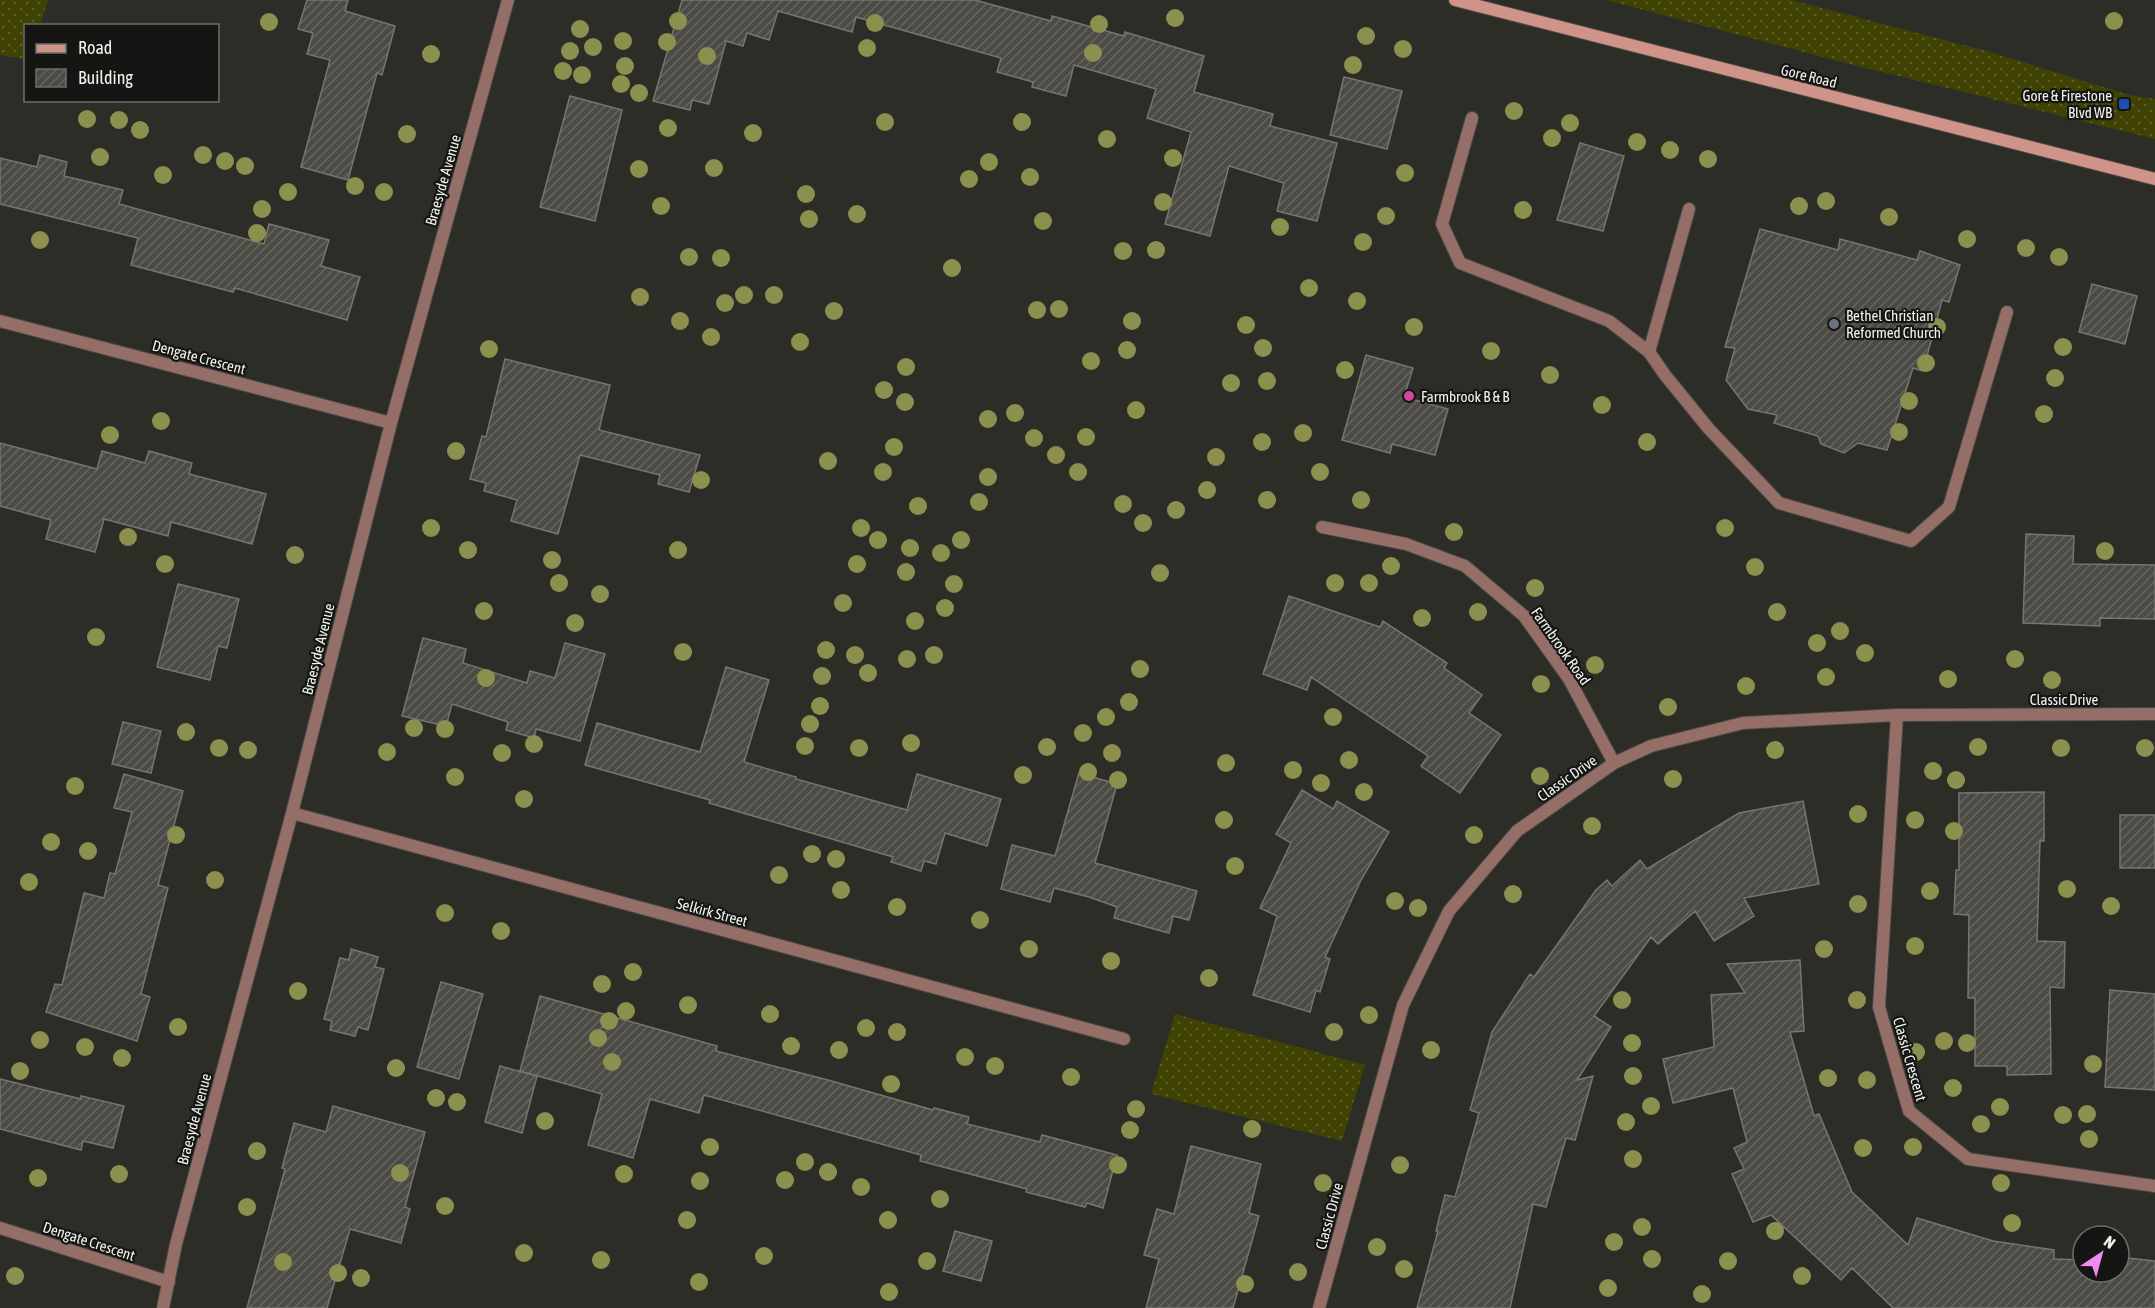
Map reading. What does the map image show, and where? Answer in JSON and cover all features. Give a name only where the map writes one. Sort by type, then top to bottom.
[{"type":"main road","name":"Gore Road","points":[[1455,0],[2155,179]]},
{"type":"street","name":"Braesyde Avenue","points":[[163,1308],[176,1244],[292,813],[391,423],[508,0]]},
{"type":"street","points":[[1472,118],[1442,224],[1460,263],[1609,321],[1649,352],[1709,429],[1779,503],[1911,541],[1949,507],[2007,312]]},
{"type":"street","points":[[1649,352],[1689,209]]},
{"type":"street","name":"Dengate Crescent","points":[[0,321],[391,423]]},
{"type":"street","name":"Farmbrook Road","points":[[1322,527],[1406,544],[1465,566],[1524,616],[1569,679],[1614,763]]},
{"type":"street","name":"Classic Drive","points":[[1319,1308],[1403,1005],[1449,911],[1517,831],[1614,763],[1650,746],[1743,723],[1897,715],[2155,714]]},
{"type":"street","name":"Classic Crescent","points":[[1897,715],[1879,1007],[1909,1111],[1968,1159],[2155,1186]]},
{"type":"street","name":"Selkirk Street","points":[[292,813],[1124,1039]]},
{"type":"street","name":"Dengate Crescent","points":[[0,1228],[169,1282]]},
{"type":"shaded area","points":[[0,0],[48,0],[40,24],[24,24],[24,59],[0,55]]},
{"type":"shaded area","points":[[1606,0],[1791,0],[1990,52],[2129,95],[2155,99],[2155,139],[1842,62]]},
{"type":"shaded area","points":[[1175,1014],[1365,1065],[1342,1141],[1151,1094]]},
{"type":"building","points":[[307,0],[348,0],[345,11],[395,26],[382,75],[377,73],[348,180],[301,167],[330,60],[307,54],[313,33],[298,29]]},
{"type":"building","points":[[682,0],[975,0],[1051,21],[1052,16],[1124,36],[1125,32],[1204,56],[1194,92],[1273,114],[1270,126],[1337,143],[1317,221],[1277,211],[1284,183],[1229,166],[1210,236],[1165,224],[1191,132],[1147,118],[1156,89],[1074,65],[1066,96],[1032,87],[1033,82],[997,72],[1001,58],[856,17],[852,32],[778,11],[769,40],[747,33],[743,46],[726,41],[709,104],[692,100],[690,110],[653,101]]},
{"type":"building","points":[[1344,77],[1402,91],[1387,149],[1330,135]]},
{"type":"building","points":[[570,96],[622,110],[595,221],[540,207]]},
{"type":"building","points":[[1580,143],[1624,156],[1603,231],[1557,220]]},
{"type":"building","points":[[40,155],[67,162],[64,176],[123,190],[119,204],[264,244],[269,224],[329,240],[321,266],[360,277],[347,320],[235,288],[233,292],[131,265],[138,238],[0,204],[0,158],[37,167]]},
{"type":"building","name":"Bethel Christian Reformed Church","points":[[1760,229],[1838,250],[1840,239],[1917,260],[1920,251],[1960,265],[1949,302],[1942,300],[1923,371],[1913,368],[1887,450],[1858,443],[1844,453],[1821,444],[1818,436],[1774,423],[1777,415],[1748,409],[1726,380],[1735,348],[1725,347]]},
{"type":"building","points":[[2092,284],[2137,296],[2125,344],[2079,332]]},
{"type":"building","points":[[1366,355],[1413,368],[1404,397],[1448,409],[1435,455],[1392,444],[1390,453],[1342,440]]},
{"type":"building","points":[[505,359],[610,385],[599,430],[700,455],[689,492],[658,484],[660,475],[580,455],[558,534],[511,521],[517,500],[484,491],[486,483],[470,479],[482,436],[486,437]]},
{"type":"building","points":[[0,443],[97,469],[102,451],[145,463],[149,451],[192,463],[189,474],[266,494],[252,544],[171,522],[168,536],[104,519],[95,552],[46,539],[51,520],[0,506]]},
{"type":"building","points":[[2026,534],[2074,536],[2073,564],[2155,565],[2155,619],[2100,618],[2100,626],[2023,623]]},
{"type":"building","points":[[178,584],[239,599],[227,648],[218,646],[210,680],[157,667]]},
{"type":"building","points":[[1289,596],[1380,627],[1383,621],[1447,663],[1444,668],[1482,695],[1469,713],[1501,735],[1460,793],[1421,766],[1428,756],[1311,677],[1307,690],[1263,674]]},
{"type":"building","points":[[423,638],[466,649],[463,663],[527,683],[530,671],[555,678],[565,643],[605,654],[580,741],[536,729],[534,738],[506,730],[508,722],[452,704],[446,726],[402,716]]},
{"type":"building","points":[[726,667],[769,680],[744,762],[907,810],[917,774],[1001,799],[987,846],[945,833],[936,864],[924,861],[921,871],[891,862],[893,857],[709,803],[710,800],[585,765],[597,723],[700,752]]},
{"type":"building","points":[[123,722],[161,731],[151,773],[112,764]]},
{"type":"building","points":[[1079,773],[1117,784],[1095,863],[1197,891],[1189,920],[1173,916],[1169,933],[1114,918],[1117,907],[1089,897],[1054,888],[1050,902],[1001,889],[1012,845],[1055,856]]},
{"type":"building","points":[[124,774],[183,791],[158,885],[168,888],[141,994],[150,997],[137,1041],[46,1012],[55,984],[62,985],[84,893],[104,898],[110,873],[115,874],[132,812],[114,808]]},
{"type":"building","points":[[1302,790],[1333,809],[1337,801],[1389,832],[1361,880],[1325,957],[1330,959],[1320,992],[1316,990],[1310,1012],[1253,995],[1277,916],[1260,908],[1291,843],[1276,834]]},
{"type":"building","points":[[2044,792],[2044,841],[2040,841],[2037,941],[2065,942],[2064,988],[2050,987],[2051,1074],[2007,1075],[2007,1066],[1975,1066],[1975,998],[1968,998],[1969,915],[1954,914],[1956,870],[1959,870],[1959,793]]},
{"type":"building","points":[[1803,801],[1819,884],[1744,898],[1754,916],[1714,941],[1695,911],[1658,944],[1651,937],[1594,1016],[1611,1027],[1577,1080],[1593,1076],[1575,1140],[1566,1138],[1546,1207],[1533,1204],[1510,1308],[1417,1308],[1438,1231],[1436,1231],[1445,1195],[1455,1197],[1479,1113],[1470,1110],[1492,1032],[1530,974],[1534,977],[1596,890],[1607,880],[1612,886],[1640,860],[1647,869],[1739,813]]},
{"type":"building","points":[[2120,815],[2155,815],[2155,868],[2120,868]]},
{"type":"building","points":[[351,949],[378,957],[375,967],[384,969],[368,1030],[358,1027],[355,1036],[330,1030],[332,1021],[324,1019],[340,958],[349,960]]},
{"type":"building","points":[[1800,960],[1804,1031],[1790,1032],[1814,1116],[1819,1114],[1852,1192],[1908,1245],[1917,1218],[1993,1241],[2054,1250],[2054,1259],[2071,1260],[2071,1284],[2131,1284],[2131,1258],[2155,1261],[2155,1308],[1893,1308],[1852,1268],[1841,1280],[1771,1215],[1753,1222],[1732,1174],[1744,1169],[1734,1148],[1747,1142],[1733,1088],[1673,1103],[1663,1059],[1714,1047],[1711,995],[1745,993],[1727,964]]},
{"type":"building","points":[[441,982],[483,994],[459,1079],[417,1067]]},
{"type":"building","points":[[2110,990],[2155,994],[2155,1090],[2105,1087]]},
{"type":"building","points":[[540,996],[717,1046],[716,1051],[933,1110],[934,1108],[969,1117],[967,1124],[1040,1142],[1042,1135],[1117,1155],[1103,1208],[1087,1203],[1085,1207],[1026,1192],[1027,1189],[920,1161],[921,1155],[704,1095],[699,1113],[650,1099],[633,1158],[588,1145],[602,1094],[520,1071]]},
{"type":"building","points":[[500,1066],[537,1076],[522,1133],[485,1122]]},
{"type":"building","points":[[0,1079],[81,1099],[81,1096],[124,1106],[113,1148],[83,1141],[81,1150],[0,1129]]},
{"type":"building","points":[[333,1106],[425,1132],[405,1207],[410,1209],[401,1243],[350,1229],[327,1308],[247,1308],[285,1169],[282,1168],[294,1123],[326,1132]]},
{"type":"building","points":[[1191,1146],[1261,1164],[1249,1213],[1259,1216],[1233,1308],[1146,1308],[1159,1259],[1144,1255],[1157,1209],[1174,1214]]},
{"type":"building","points":[[955,1231],[992,1241],[981,1281],[943,1271]]},
{"type":"place","name":"Gore & Firestone Blvd WB","points":[[2124,104]]},
{"type":"place","name":"Bethel Christian Reformed Church","points":[[1834,324]]},
{"type":"place","name":"Farmbrook B & B","points":[[1409,396]]}]
